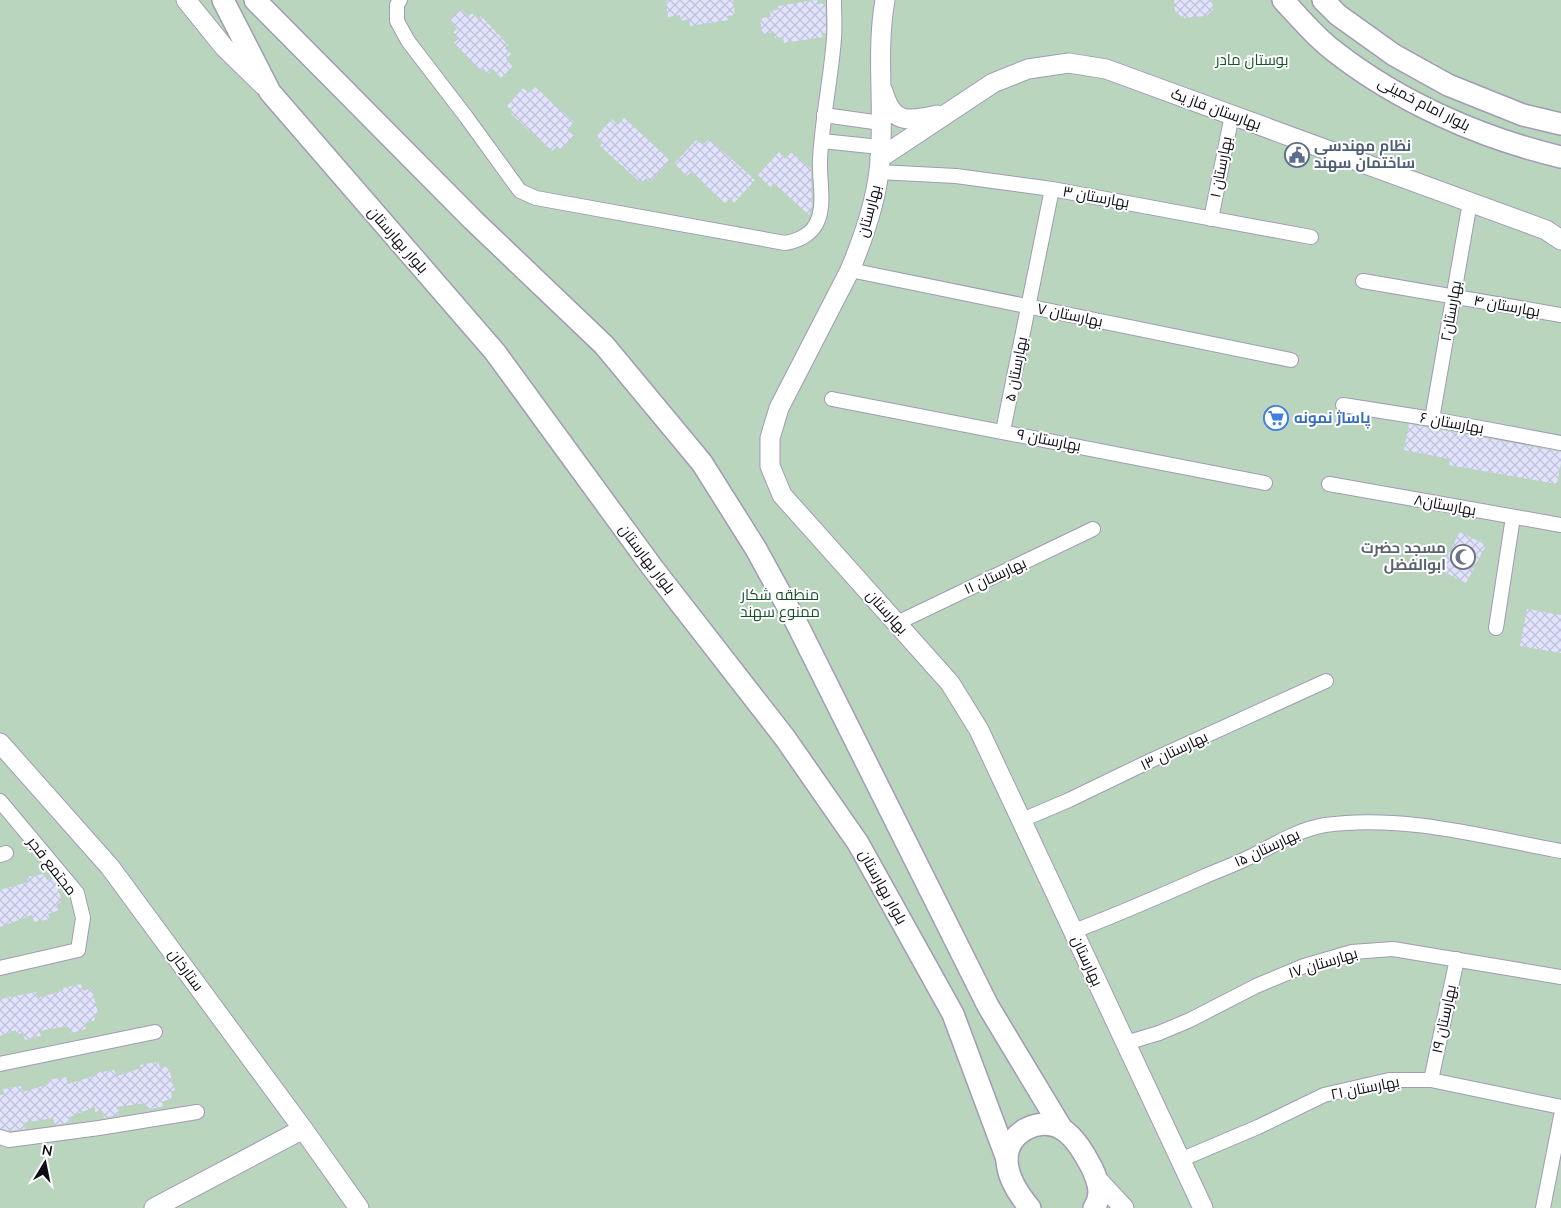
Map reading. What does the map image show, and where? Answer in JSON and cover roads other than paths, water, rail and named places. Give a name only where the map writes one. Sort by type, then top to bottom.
[{"type":"main road","name":"بلوار بهارستان","points":[[223,0],[270,92],[495,352],[652,567],[785,738],[858,843],[953,1014],[1007,1159],[1012,1181],[1028,1207]]},
{"type":"main road","points":[[255,0],[473,220],[604,345],[702,463],[756,549],[796,622],[988,1006],[1062,1129],[1084,1153],[1098,1180],[1099,1192],[1094,1208]]},
{"type":"main road","name":"بلوار امام خمینی","points":[[1283,0],[1333,51],[1392,90],[1455,122],[1528,149],[1561,157]]},
{"type":"main road","name":"بلوار امام خمینی","points":[[1323,0],[1338,15],[1394,55],[1448,85],[1523,115],[1561,124]]},
{"type":"main road","points":[[1007,1159],[1010,1146],[1016,1136],[1026,1128],[1038,1124],[1062,1129]]},
{"type":"street","points":[[186,0],[224,47],[270,92]]},
{"type":"street","points":[[400,0],[397,5],[397,21],[408,41],[468,118],[520,191],[536,198],[785,243],[796,242],[811,232],[818,222],[821,208],[820,160],[834,38],[834,0]]},
{"type":"street","name":"بهارستان","points":[[885,0],[881,19],[880,159],[868,217],[860,246],[850,270],[779,408],[770,438],[770,466],[782,495],[950,684],[979,730],[1203,1208]]},
{"type":"street","name":"بهارستان فاز یک","points":[[880,159],[994,83],[1028,69],[1069,63],[1106,68],[1546,230],[1561,240]]},
{"type":"street","points":[[881,80],[891,111],[899,116],[910,120],[948,112]]},
{"type":"street","points":[[824,115],[881,123]]},
{"type":"street","name":"بهارستان ۱","points":[[1211,219],[1232,115]]},
{"type":"street","name":"بهارستان ۳","points":[[822,141],[880,159],[956,176],[1052,189],[1310,237]]},
{"type":"street","name":"بهارستان ۵","points":[[1003,432],[1052,189]]},
{"type":"street","name":"بهارستان۲","points":[[1432,419],[1470,202]]},
{"type":"street","name":"بهارستان ۷","points":[[850,270],[1291,360]]},
{"type":"street","name":"بهارستان ۴","points":[[1364,281],[1561,315]]},
{"type":"street","name":"بهارستان ۹","points":[[832,399],[1264,483]]},
{"type":"street","name":"بهارستان ۶","points":[[1343,405],[1561,443]]},
{"type":"street","name":"بهارستان۸","points":[[1329,484],[1561,525]]},
{"type":"street","points":[[1496,628],[1513,517]]},
{"type":"street","name":"بهارستان ۱۱","points":[[896,623],[1094,529]]},
{"type":"street","name":"بهارستان ۱۳","points":[[1022,820],[1326,681]]},
{"type":"street","name":"ستارخان","points":[[0,743],[110,867],[359,1208]]},
{"type":"street","name":"مجتمع فجر","points":[[0,801],[77,893],[83,918],[78,950],[0,968]]},
{"type":"street","name":"بهارستان ۱۵","points":[[1074,931],[1252,856],[1298,832],[1323,826],[1353,822],[1395,823],[1440,829],[1561,851]]},
{"type":"street","name":"بهارستان ۱۷","points":[[1126,1043],[1159,1033],[1190,1020],[1256,986],[1296,970],[1352,952],[1392,949],[1561,977]]},
{"type":"street","name":"بهارستان ۱۹","points":[[1431,1080],[1457,959]]},
{"type":"street","points":[[0,1064],[155,1032]]},
{"type":"street","name":"بهارستان ۲۱","points":[[1180,1160],[1258,1127],[1324,1096],[1389,1080],[1431,1080],[1561,1108]]},
{"type":"street","points":[[0,1136],[9,1140],[197,1112]]},
{"type":"street","points":[[1543,1208],[1561,1116]]},
{"type":"street","points":[[154,1208],[303,1129]]},
{"type":"street","points":[[1098,1180],[1124,1208]]},
{"type":"place","name":"نظام مهندسی ساختمان سهند","points":[[1297,155]]},
{"type":"place","name":"پاساژ نمونه","points":[[1276,418]]},
{"type":"place","name":"مسجد حضرت ابوالفضل","points":[[1463,557]]},
{"type":"park label","name":"بوستان مادر","points":[[1252,60]]},
{"type":"park label","name":"منطقه شکار ممنوع سهند","points":[[780,604]]}]
